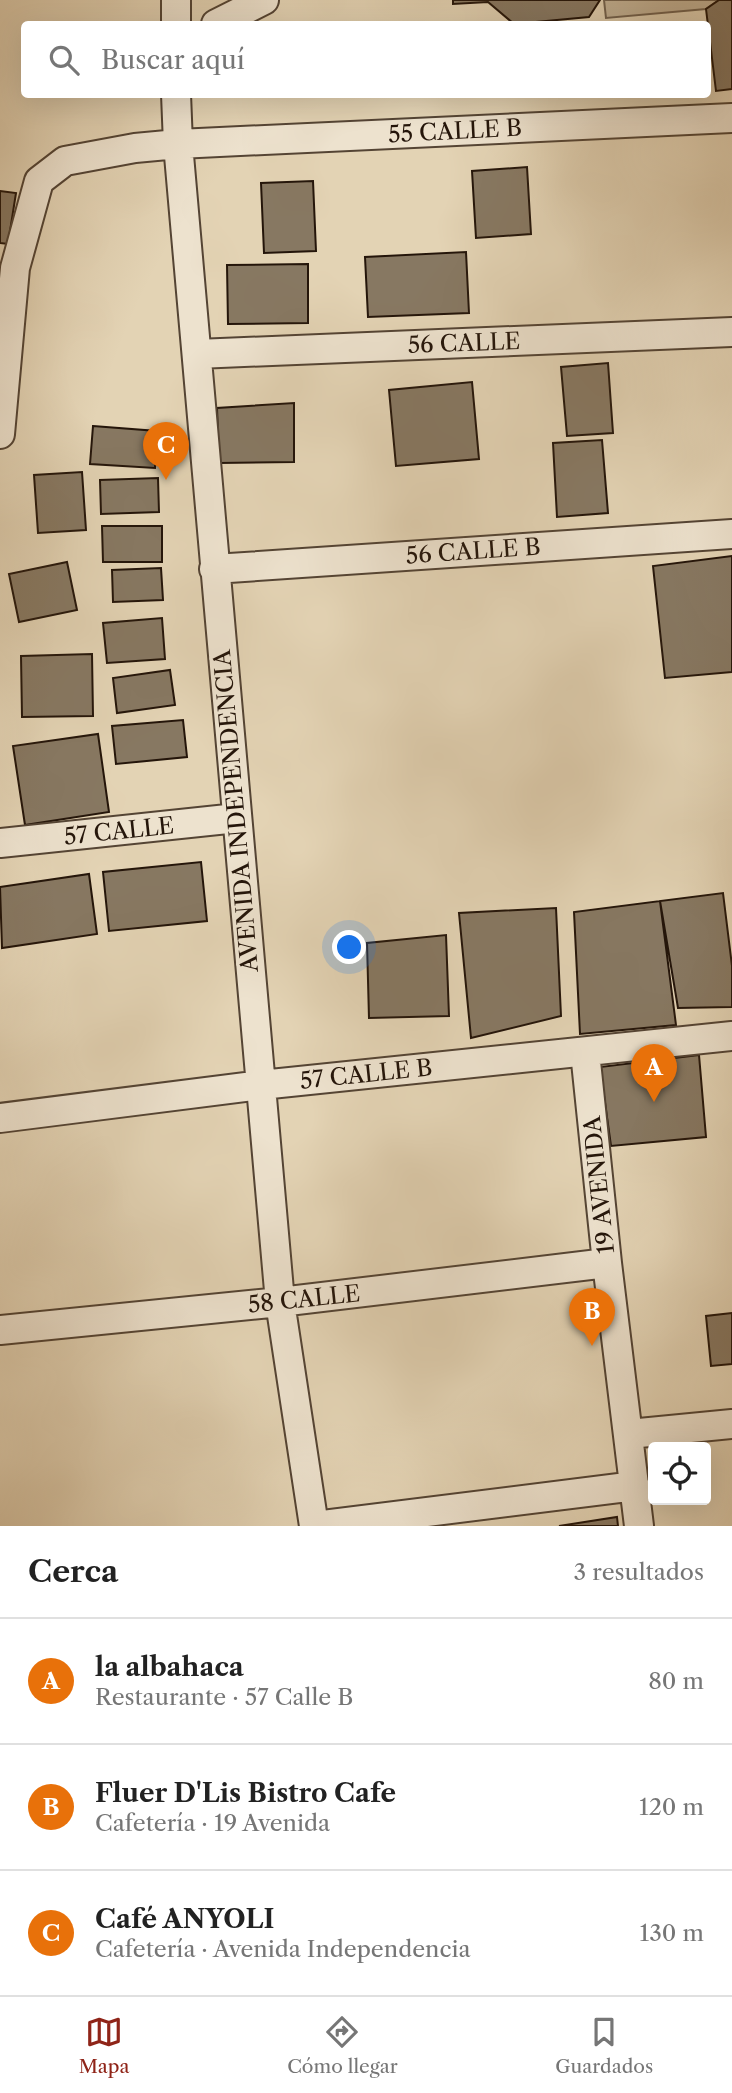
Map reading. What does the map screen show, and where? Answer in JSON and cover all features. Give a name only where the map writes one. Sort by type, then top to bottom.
[{"type":"street","points":[[176,0],[176,21]]},
{"type":"street","points":[[222,21],[264,0]]},
{"type":"street","name":"AVENIDA INDEPENDENCIA","points":[[176,98],[214,569],[280,1302],[315,1526]]},
{"type":"street","name":"55 CALLE B","points":[[0,434],[15,268],[39,181],[65,161],[135,148],[178,144],[732,118]]},
{"type":"street","name":"56 CALLE","points":[[197,354],[732,332]]},
{"type":"street","name":"56 CALLE B","points":[[214,569],[732,534]]},
{"type":"street","name":"57 CALLE","points":[[0,844],[237,818]]},
{"type":"street","name":"57 CALLE B","points":[[0,1118],[261,1085],[732,1036]]},
{"type":"street","name":"19 AVENIDA","points":[[585,1052],[639,1526]]},
{"type":"street","name":"58 CALLE","points":[[0,1330],[280,1302],[607,1263]]},
{"type":"street","points":[[629,1434],[732,1424]]},
{"type":"street","points":[[315,1526],[635,1486]]},
{"type":"shaded area","points":[[604,0],[719,0],[706,9],[606,18]]},
{"type":"building","points":[[453,0],[600,0],[589,17],[546,21],[510,21],[488,2],[453,4]]},
{"type":"building","points":[[719,0],[732,0],[732,89],[716,91],[711,21],[707,21],[706,9]]},
{"type":"building","points":[[527,167],[531,234],[476,238],[472,171]]},
{"type":"building","points":[[313,181],[316,251],[264,253],[261,183]]},
{"type":"building","points":[[0,191],[16,193],[8,244],[0,243]]},
{"type":"building","points":[[466,252],[469,313],[368,317],[365,257]]},
{"type":"building","points":[[308,264],[308,323],[228,324],[227,265]]},
{"type":"building","points":[[608,363],[613,433],[567,436],[561,367]]},
{"type":"building","points":[[472,382],[479,459],[396,466],[389,390]]},
{"type":"building","points":[[294,403],[294,462],[219,463],[217,408]]},
{"type":"building","points":[[93,426],[157,431],[155,468],[90,464]]},
{"type":"building","points":[[602,440],[608,513],[557,517],[553,443]]},
{"type":"building","points":[[82,472],[86,530],[38,533],[34,475]]},
{"type":"building","points":[[158,478],[159,512],[101,514],[100,480]]},
{"type":"building","points":[[102,526],[162,526],[162,562],[103,562]]},
{"type":"building","points":[[732,556],[732,672],[665,678],[653,566]]},
{"type":"building","points":[[67,562],[77,610],[19,622],[9,574]]},
{"type":"building","points":[[161,568],[163,600],[113,602],[112,570]]},
{"type":"building","points":[[162,618],[165,659],[107,663],[103,623]]},
{"type":"building","points":[[92,654],[93,716],[22,717],[21,656]]},
{"type":"building","points":[[170,670],[175,705],[117,713],[113,678]]},
{"type":"building","points":[[183,720],[187,757],[116,764],[112,726]]},
{"type":"building","points":[[98,734],[109,812],[25,825],[13,746]]},
{"type":"building","points":[[201,862],[207,921],[109,931],[103,872]]},
{"type":"building","points":[[89,874],[97,934],[2,948],[0,887]]},
{"type":"building","points":[[723,893],[732,966],[732,1007],[678,1008],[660,901]]},
{"type":"building","points":[[660,901],[676,1025],[580,1034],[574,912]]},
{"type":"building","points":[[556,908],[561,1016],[471,1038],[459,913]]},
{"type":"building","points":[[446,935],[449,1016],[369,1018],[367,943]]},
{"type":"building","points":[[699,1055],[706,1137],[611,1146],[600,1067]]},
{"type":"building","points":[[732,1313],[732,1364],[711,1366],[706,1316]]},
{"type":"building","points":[[617,1517],[618,1526],[559,1526]]},
{"type":"place","name":"Café ANYOLI","points":[[166,480]]},
{"type":"place","name":"la albahaca","points":[[654,1102]]},
{"type":"place","name":"Fluer D'Lis Bistro Cafe","points":[[592,1346]]}]
